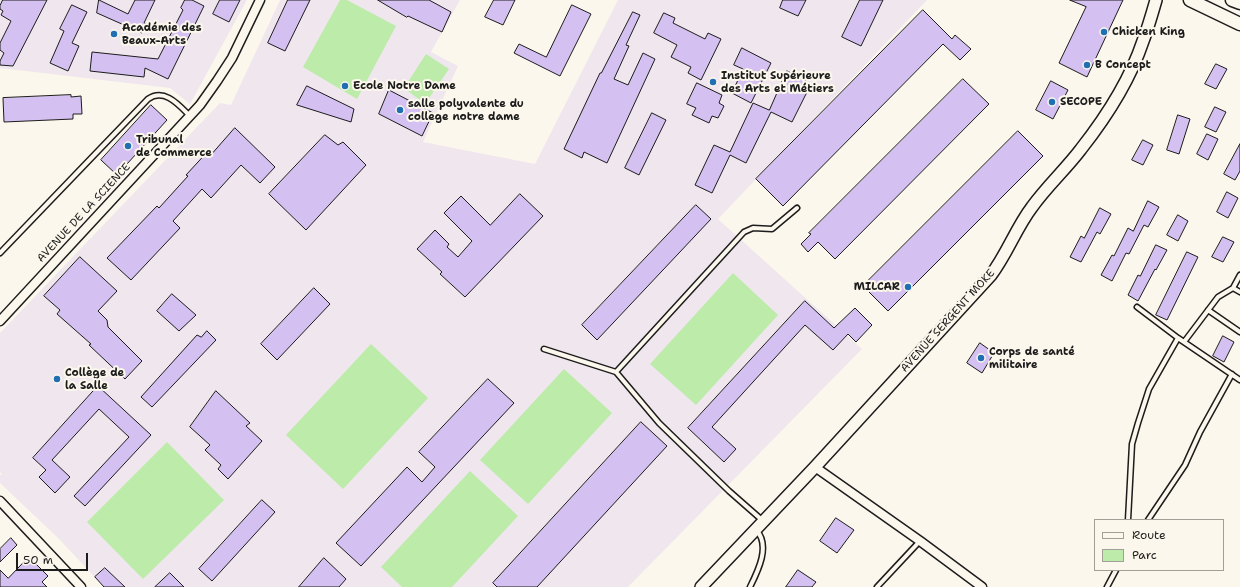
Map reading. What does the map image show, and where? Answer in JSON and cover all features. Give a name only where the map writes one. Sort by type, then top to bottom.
[{"type":"main road","name":"AVENUE SERGENT MOKE","points":[[701,587],[815,467],[984,283],[998,265],[1031,208],[1047,187],[1081,149],[1116,100],[1133,67],[1144,41],[1156,0]]},
{"type":"main road","points":[[1190,0],[1239,21]]},
{"type":"main road","points":[[1232,0],[1240,4]]},
{"type":"street","name":"AVENUE DE LA SCIENCE","points":[[0,320],[200,105],[232,58],[260,0]]},
{"type":"street","points":[[815,467],[982,587]]},
{"type":"street","points":[[0,501],[81,587]]},
{"type":"lane","points":[[0,253],[148,98],[155,94],[161,94],[171,99],[189,116]]},
{"type":"lane","points":[[616,372],[744,232],[753,228],[772,229],[797,208]]},
{"type":"lane","points":[[1184,342],[1218,297],[1233,288],[1240,275]]},
{"type":"lane","points":[[1233,288],[1240,292]]},
{"type":"lane","points":[[1137,307],[1178,338],[1240,380]]},
{"type":"lane","points":[[1208,310],[1240,332]]},
{"type":"lane","points":[[1128,519],[1132,444],[1138,422],[1149,389],[1178,338]]},
{"type":"lane","points":[[544,348],[616,372],[659,423],[729,491],[760,526],[760,534],[764,542],[756,575],[750,587]]},
{"type":"lane","points":[[1149,519],[1185,465],[1200,432],[1232,374]]},
{"type":"lane","points":[[877,587],[920,541]]},
{"type":"lane","points":[[1107,587],[1115,571]]},
{"type":"shaded area","name":"Académie des Beaux-Arts","points":[[0,0],[247,0],[190,104],[170,88],[0,68]]},
{"type":"shaded area","points":[[280,0],[460,0],[431,52],[458,66],[423,142],[535,164],[618,0],[927,0],[718,219],[862,349],[628,587],[104,587],[58,538],[0,483],[0,475],[2,474],[0,472],[0,333],[220,103],[231,105]]},
{"type":"green space","points":[[340,0],[347,0],[396,26],[357,99],[303,67]]},
{"type":"green space","points":[[426,54],[449,69],[425,104],[404,88]]},
{"type":"green space","points":[[733,273],[778,315],[696,405],[650,364]]},
{"type":"green space","points":[[371,344],[428,398],[343,489],[286,435]]},
{"type":"green space","points":[[564,369],[612,413],[528,504],[480,460]]},
{"type":"green space","points":[[167,442],[224,500],[143,579],[87,522]]},
{"type":"green space","points":[[470,471],[518,516],[452,587],[402,587],[381,567]]},
{"type":"building","points":[[3,0],[47,0],[13,66],[0,65],[0,61],[4,53],[0,50],[0,43],[11,21],[1,15],[3,11],[0,9],[0,6]]},
{"type":"building","points":[[99,0],[128,14],[135,0],[155,0],[144,23],[146,24],[142,33],[97,13]]},
{"type":"building","points":[[185,0],[192,0],[204,6],[168,79],[145,68],[144,77],[90,71],[92,52],[158,59],[183,10],[181,8]]},
{"type":"building","points":[[220,0],[240,0],[229,22],[213,14]]},
{"type":"building","points":[[288,0],[310,0],[285,51],[268,43]]},
{"type":"building","points":[[378,0],[429,0],[451,12],[442,32],[408,16],[407,17]]},
{"type":"building","points":[[494,0],[515,0],[503,25],[485,17]]},
{"type":"building","points":[[783,0],[806,0],[798,16],[780,8]]},
{"type":"building","points":[[860,0],[883,0],[861,46],[842,37]]},
{"type":"building","points":[[1070,0],[1123,0],[1087,77],[1059,63],[1086,7]]},
{"type":"building","points":[[72,5],[87,12],[72,43],[79,46],[68,71],[50,63],[64,31],[60,29]]},
{"type":"building","points":[[572,5],[591,14],[560,76],[514,53],[519,44],[546,57]]},
{"type":"building","points":[[923,10],[952,39],[955,35],[971,49],[960,60],[943,44],[783,206],[756,179]]},
{"type":"building","points":[[633,12],[640,15],[626,45],[629,46],[614,79],[628,85],[643,53],[655,59],[607,163],[584,152],[582,158],[564,149],[600,73]]},
{"type":"building","points":[[664,13],[675,18],[673,23],[705,39],[708,33],[721,39],[701,80],[688,73],[691,67],[671,57],[677,45],[654,33]]},
{"type":"building","points":[[742,48],[771,63],[751,103],[732,93],[743,69],[734,65]]},
{"type":"building","points":[[1216,64],[1227,69],[1216,89],[1205,84]]},
{"type":"building","points":[[787,71],[806,80],[801,89],[807,92],[792,122],[771,112],[746,163],[730,155],[712,193],[695,185],[714,145],[730,152],[753,103],[769,110]]},
{"type":"building","points":[[963,79],[989,104],[835,259],[818,242],[808,252],[801,244],[811,234],[809,233]]},
{"type":"building","points":[[1051,81],[1068,90],[1053,119],[1036,110]]},
{"type":"building","points":[[697,83],[722,95],[719,103],[724,106],[718,118],[712,116],[709,123],[692,115],[696,108],[687,104]]},
{"type":"building","points":[[307,86],[354,109],[351,122],[297,105]]},
{"type":"building","name":"salle polyvalente du college notre dame","points":[[389,90],[433,113],[422,136],[379,114]]},
{"type":"building","points":[[71,95],[71,97],[81,96],[82,114],[73,114],[73,119],[4,122],[3,98]]},
{"type":"building","points":[[151,105],[167,120],[117,175],[101,160]]},
{"type":"building","points":[[1215,107],[1226,112],[1216,132],[1205,127]]},
{"type":"building","points":[[652,113],[666,120],[639,175],[625,168]]},
{"type":"building","points":[[1178,115],[1190,119],[1179,154],[1167,150]]},
{"type":"building","points":[[235,128],[275,167],[260,183],[241,165],[211,198],[202,189],[173,221],[180,228],[131,280],[107,258],[157,206],[159,208],[210,149],[213,152]]},
{"type":"building","points":[[1018,131],[1043,156],[888,311],[863,286]]},
{"type":"building","points":[[1207,134],[1218,139],[1208,160],[1197,154]]},
{"type":"building","points":[[325,135],[338,145],[343,142],[366,165],[306,230],[269,194]]},
{"type":"building","points":[[1143,140],[1153,145],[1143,165],[1132,160]]},
{"type":"building","points":[[1240,144],[1240,171],[1235,180],[1224,174]]},
{"type":"building","points":[[1227,192],[1238,198],[1228,218],[1217,212]]},
{"type":"building","points":[[520,194],[543,216],[465,297],[440,274],[442,272],[417,249],[435,230],[449,244],[447,247],[458,257],[472,241],[444,213],[461,196],[490,225]]},
{"type":"building","points":[[1148,201],[1159,207],[1148,227],[1144,225],[1129,254],[1126,253],[1112,281],[1101,275],[1112,255],[1114,256],[1128,228],[1133,231]]},
{"type":"building","points":[[696,205],[711,219],[597,340],[582,325]]},
{"type":"building","points":[[1100,208],[1111,214],[1100,234],[1097,232],[1081,262],[1070,257],[1081,236],[1084,238]]},
{"type":"building","points":[[1178,215],[1188,221],[1178,241],[1167,235]]},
{"type":"building","points":[[1223,237],[1234,242],[1223,262],[1212,257]]},
{"type":"building","points":[[1156,245],[1167,250],[1138,301],[1128,295]]},
{"type":"building","points":[[1187,252],[1198,257],[1167,320],[1156,315]]},
{"type":"building","points":[[80,257],[117,291],[98,311],[107,320],[108,327],[142,361],[125,379],[89,345],[91,344],[57,314],[60,310],[44,296]]},
{"type":"building","points":[[314,288],[330,304],[277,360],[261,344]]},
{"type":"building","points":[[172,294],[196,315],[179,331],[157,311]]},
{"type":"building","points":[[805,301],[834,328],[855,308],[872,325],[856,342],[848,334],[833,350],[805,325],[712,427],[736,449],[724,462],[688,428]]},
{"type":"building","points":[[207,331],[216,340],[152,407],[141,397],[197,335],[201,337]]},
{"type":"building","points":[[1223,336],[1234,342],[1224,362],[1213,356]]},
{"type":"building","name":"Corps de santé militaire","points":[[980,343],[994,353],[982,373],[967,363]]},
{"type":"building","points":[[488,379],[514,403],[361,566],[336,543],[407,467],[422,482],[435,467],[419,452]]},
{"type":"building","points":[[98,386],[151,435],[85,506],[74,496],[129,437],[99,409],[52,460],[70,477],[55,493],[39,477],[46,470],[33,458]]},
{"type":"building","points":[[216,391],[250,423],[246,426],[262,441],[228,479],[218,469],[221,465],[205,450],[210,445],[190,427]]},
{"type":"building","points":[[641,422],[667,446],[537,587],[497,587],[493,583]]},
{"type":"building","points":[[262,500],[275,512],[212,581],[199,569]]},
{"type":"building","points":[[836,518],[854,530],[837,553],[820,541]]},
{"type":"building","points":[[11,538],[17,545],[0,562],[0,549]]},
{"type":"building","points":[[29,557],[48,576],[42,582],[47,587],[0,587],[0,570],[8,578]]},
{"type":"building","points":[[324,558],[346,579],[339,587],[299,587]]},
{"type":"building","points":[[105,568],[125,587],[104,587],[95,577]]},
{"type":"building","points":[[798,570],[816,582],[812,587],[786,587]]},
{"type":"building","points":[[170,573],[184,587],[155,587]]},
{"type":"place","name":"Chicken King","points":[[1104,32]]},
{"type":"place","name":"Académie des Beaux-Arts","points":[[114,34]]},
{"type":"place","name":"B Concept","points":[[1087,65]]},
{"type":"place","name":"Institut Supérieure des Arts et Métiers","points":[[713,82]]},
{"type":"place","name":"Ecole Notre Dame","points":[[345,86]]},
{"type":"place","name":"SECOPE","points":[[1052,102]]},
{"type":"place","name":"salle polyvalente du college notre dame","points":[[400,110]]},
{"type":"place","name":"Tribunal de Commerce","points":[[128,146]]},
{"type":"place","name":"MILCAR","points":[[908,287]]},
{"type":"place","name":"Corps de santé militaire","points":[[981,358]]},
{"type":"place","name":"Collège de la Salle","points":[[57,379]]}]
